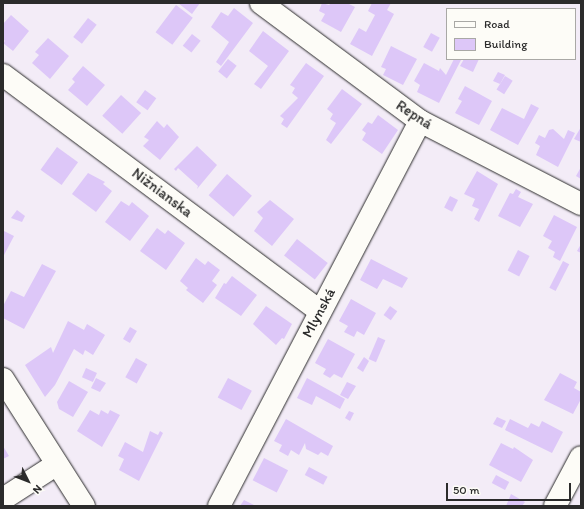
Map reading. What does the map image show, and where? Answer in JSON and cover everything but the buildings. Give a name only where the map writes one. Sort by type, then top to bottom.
[{"type":"street","name":"Repná","points":[[261,3],[420,121],[581,204]]},
{"type":"street","name":"Nižnianska","points":[[3,75],[320,311]]},
{"type":"street","name":"Mlynská","points":[[219,506],[420,121]]},
{"type":"street","points":[[3,380],[84,506]]},
{"type":"street","points":[[555,506],[581,457]]},
{"type":"street","points":[[3,499],[57,464]]}]
